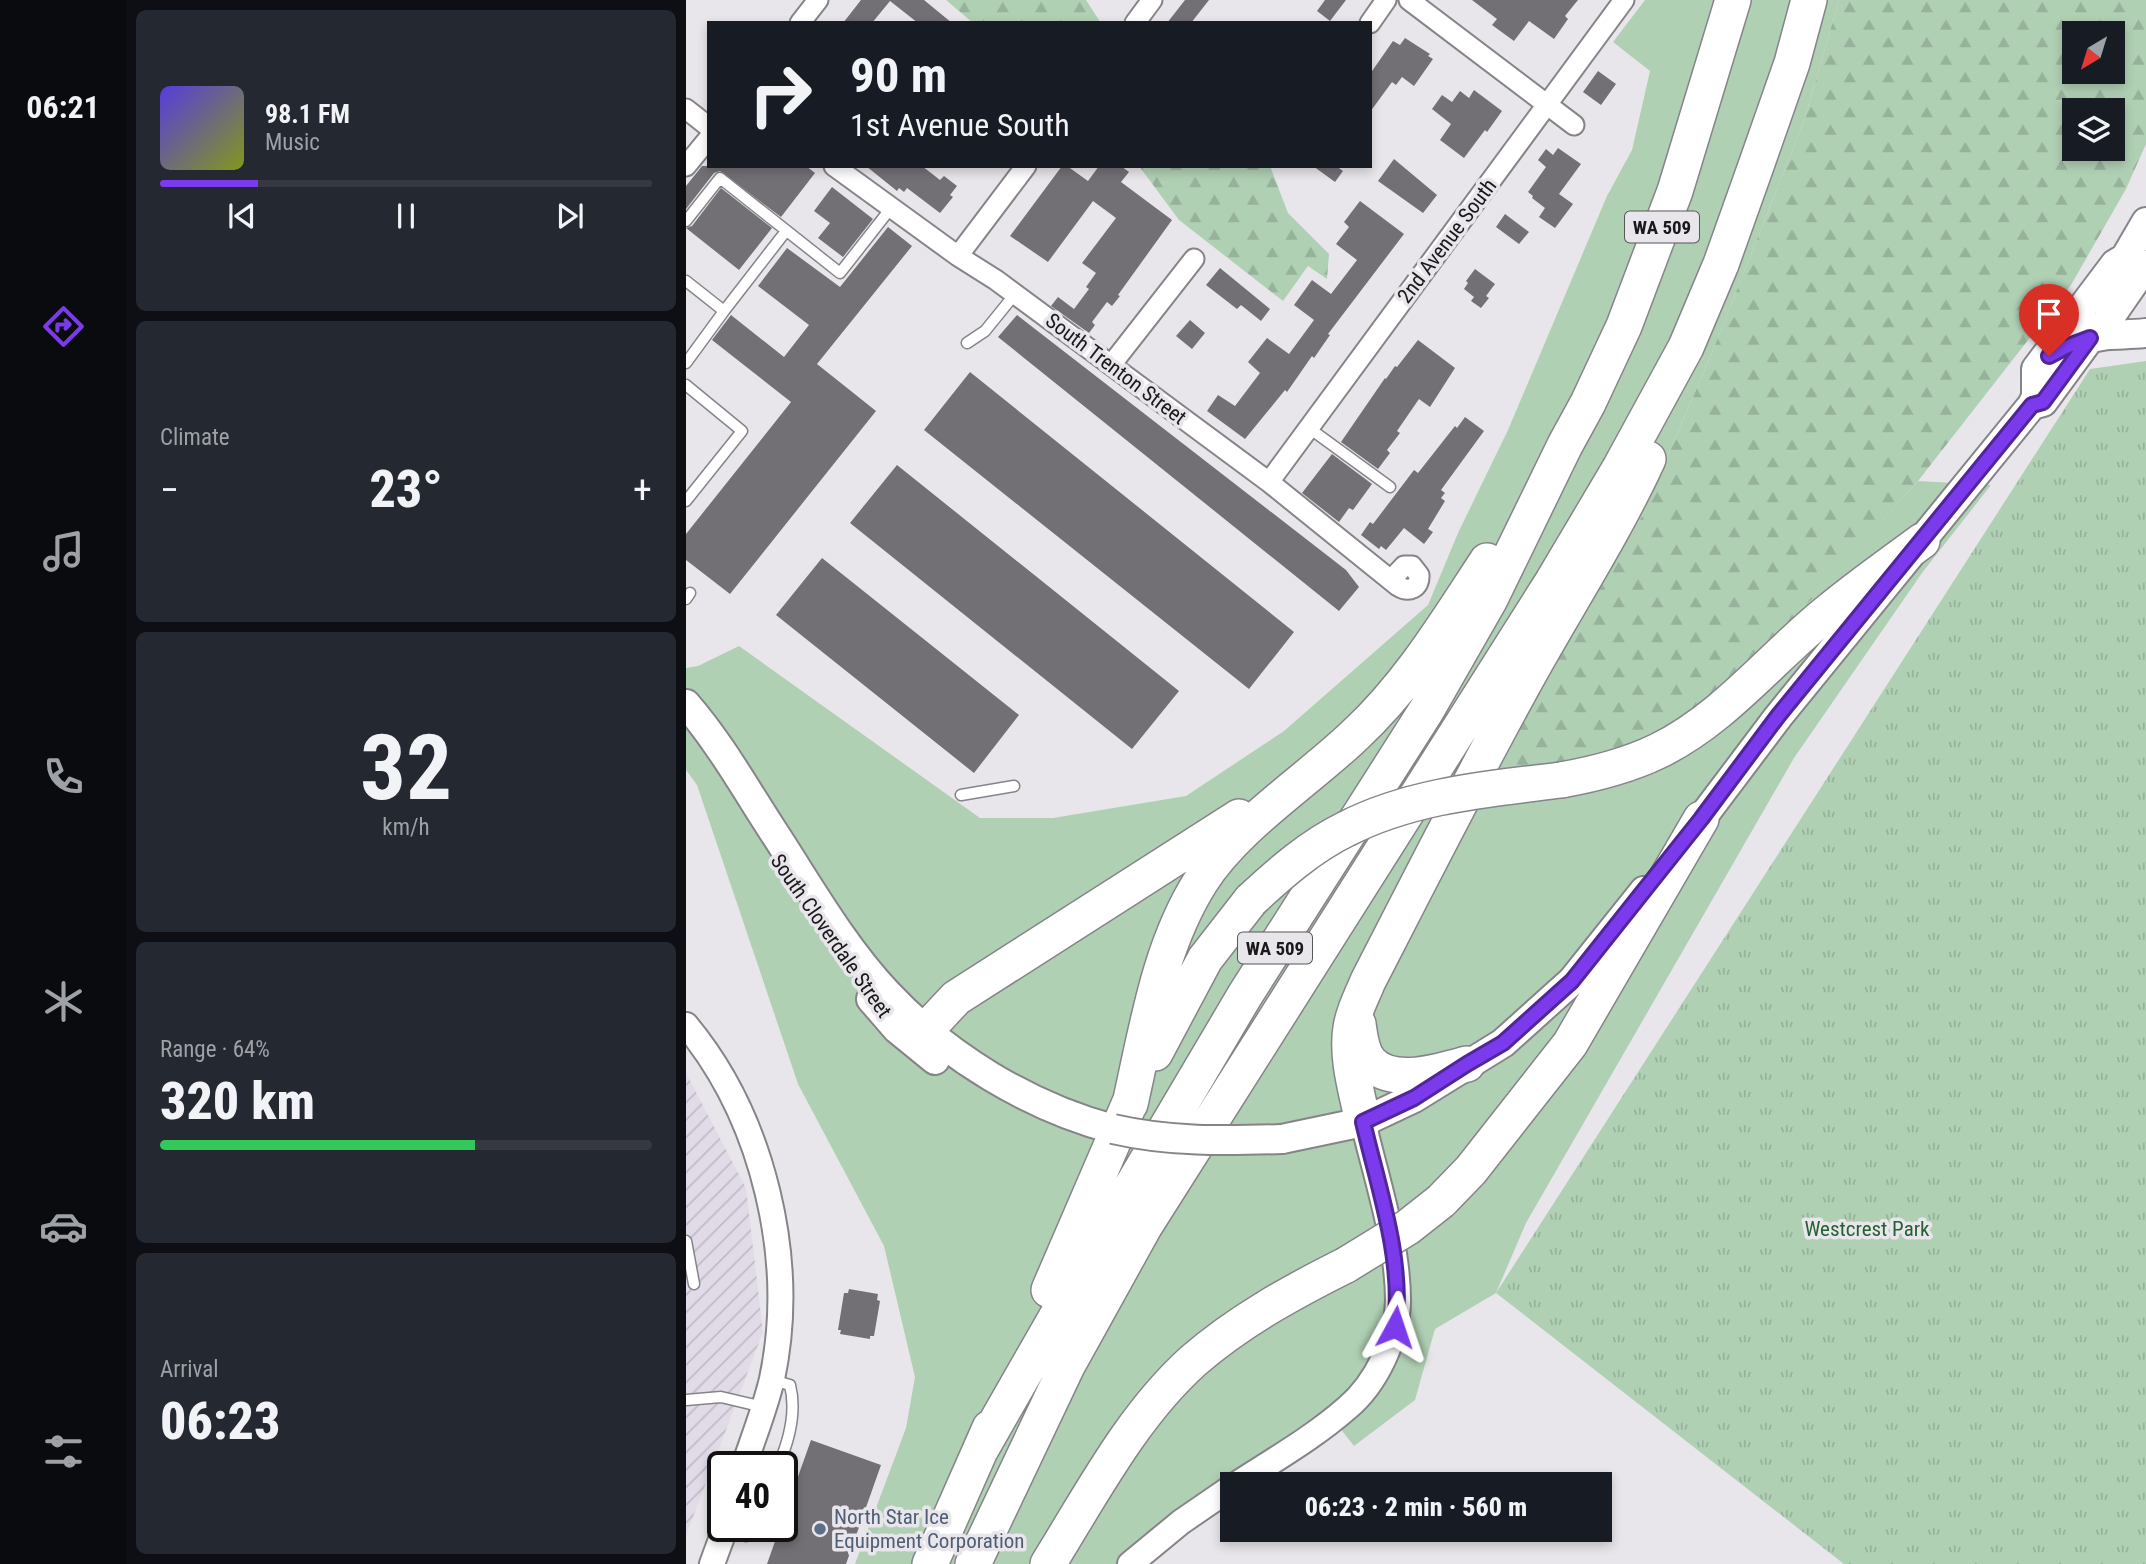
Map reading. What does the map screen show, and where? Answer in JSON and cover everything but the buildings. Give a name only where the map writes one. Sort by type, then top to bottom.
[{"type":"highway","name":"WA 509","points":[[930,1564],[981,1448],[1112,1220],[1245,995],[1453,665],[1490,600],[1624,326],[1675,191],[1732,0]]},
{"type":"highway","name":"WA 509","points":[[973,1564],[1067,1366],[1144,1227],[1553,581],[1620,468],[1686,346],[1721,264],[1753,175],[1792,63],[1809,0]]},
{"type":"highway","points":[[1363,1122],[1350,1045],[1350,1028],[1368,981],[1516,698],[1626,507],[1677,387],[1686,346]]},
{"type":"highway","points":[[1121,1116],[1168,952],[1202,880],[1222,854],[1376,714],[1419,664],[1565,445]]},
{"type":"highway","points":[[981,1448],[1121,1116],[1205,959],[1251,900],[1279,873],[1346,829],[1394,809],[1440,797],[1594,774],[1660,751],[1695,729],[1758,676],[1827,612],[1922,541]]},
{"type":"highway","points":[[927,1029],[956,999],[1321,764]]},
{"type":"highway","points":[[1048,1564],[1139,1422],[1192,1362],[1252,1315],[1346,1265],[1408,1227],[1441,1201],[1471,1170],[1570,1044],[1701,819]]},
{"type":"highway","points":[[1356,1011],[1369,1061],[1383,1071],[1408,1075],[1441,1071],[1467,1064]]},
{"type":"main road","points":[[2040,400],[2066,386],[2092,359],[2123,349],[2105,306],[2127,268],[2136,262],[2146,222]]},
{"type":"main road","points":[[2040,400],[2036,397],[2036,369],[2115,264],[2136,262]]},
{"type":"main road","points":[[2036,369],[2049,356],[2066,347],[2117,332]]},
{"type":"main road","points":[[2040,400],[2117,332]]},
{"type":"main road","name":"South Cloverdale Street","points":[[686,704],[736,771],[826,912],[863,964],[888,994],[927,1029],[1000,1082],[1085,1122],[1121,1116],[1167,1139],[1282,1139],[1363,1122],[1414,1098],[1503,1043],[1572,981],[1701,819],[1778,716],[2040,400]]},
{"type":"main road","name":"South Cloverdale Street","points":[[759,808],[767,844],[812,915],[873,1002],[897,1029],[975,1089],[1033,1119],[1073,1131],[1121,1116]]},
{"type":"street","points":[[802,21],[818,0]]},
{"type":"street","points":[[1136,21],[1152,0]]},
{"type":"street","points":[[1371,21],[1386,0]]},
{"type":"street","points":[[1409,0],[1574,125]]},
{"type":"street","name":"2nd Avenue South","points":[[1269,482],[1624,0]]},
{"type":"street","points":[[686,108],[707,125]]},
{"type":"street","points":[[686,166],[707,140]]},
{"type":"street","name":"South Trenton Street","points":[[837,168],[1015,294],[1269,482],[1391,580]]},
{"type":"street","points":[[958,256],[1024,168]]},
{"type":"street","points":[[1111,365],[1194,259]]},
{"type":"street","points":[[686,1025],[731,1093],[753,1141],[771,1210],[778,1254],[779,1312],[772,1380],[749,1451]]},
{"type":"street","points":[[1255,1472],[1348,1408],[1376,1372],[1395,1327],[1398,1301],[1395,1258],[1363,1122]]},
{"type":"street","points":[[1130,1564],[1181,1522],[1220,1495]]},
{"type":"street","points":[[712,1564],[720,1542]]},
{"type":"lane","points":[[686,221],[720,178],[840,273],[891,208]]},
{"type":"lane","points":[[686,363],[786,231]]},
{"type":"lane","points":[[686,281],[724,311]]},
{"type":"lane","points":[[967,343],[985,331],[1015,294]]},
{"type":"lane","points":[[686,385],[742,431],[686,501]]},
{"type":"lane","points":[[1309,428],[1390,488]]},
{"type":"lane","points":[[961,795],[1014,786]]},
{"type":"lane","points":[[686,1241],[694,1284]]},
{"type":"lane","points":[[772,1380],[790,1385],[792,1396],[791,1426],[783,1451]]},
{"type":"lane","points":[[686,1400],[721,1397],[763,1407]]},
{"type":"shaded area","points":[[686,1073],[746,1188],[763,1332],[718,1451],[707,1451],[707,1480],[686,1536]]},
{"type":"green space","points":[[946,0],[1086,0],[1099,20],[1098,21],[971,21]]},
{"type":"green space","points":[[1645,0],[1839,0],[1804,121],[1711,355],[1642,516],[1482,776],[1765,650],[1918,481],[1991,485],[1922,573],[1794,758],[1526,1223],[1496,1293],[1435,1329],[1415,1400],[1354,1446],[1325,1409],[1235,1472],[1220,1472],[1220,1482],[1172,1516],[1118,1564],[855,1564],[906,1428],[915,1377],[884,1246],[798,1084],[697,785],[686,770],[686,668],[698,666],[739,646],[980,818],[1053,818],[1186,796],[1284,731],[1428,605],[1458,533],[1508,430],[1607,196],[1632,150],[1650,71],[1613,42]]},
{"type":"green space","points":[[1839,0],[2146,0],[2146,144],[2126,189],[2071,285],[1918,481],[1766,650],[1675,725],[1630,746],[1588,759],[1482,776],[1642,516],[1711,355],[1804,121]]},
{"type":"green space","points":[[1140,168],[1271,168],[1288,213],[1329,254],[1327,279],[1308,266],[1283,301],[1179,220]]},
{"type":"green space","name":"Westcrest Park","points":[[2146,361],[2146,1564],[1844,1564],[1496,1293],[2090,369]]},
{"type":"place","name":"North Star Ice Equipment Corporation","points":[[820,1529]]},
{"type":"route","points":[[1395,1327],[1398,1301],[1395,1258],[1363,1122],[1414,1098],[1503,1043],[1572,981],[1701,819],[1778,716],[2032,405],[2043,402],[2090,338],[2049,356]]}]
